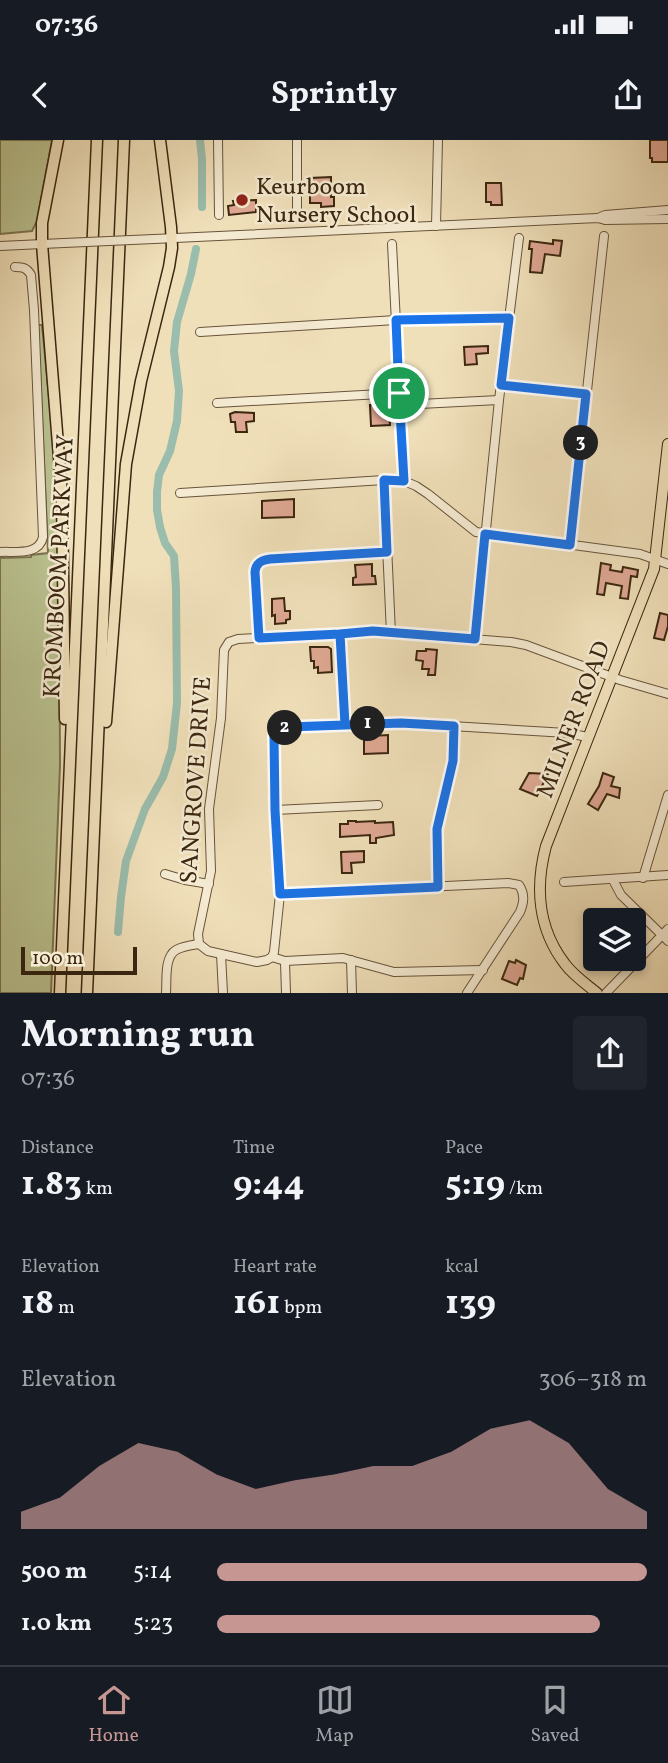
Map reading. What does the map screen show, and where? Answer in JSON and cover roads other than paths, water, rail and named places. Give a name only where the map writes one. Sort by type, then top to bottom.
[{"type":"highway","points":[[58,140],[42,223],[42,244],[62,495],[67,837]]},
{"type":"highway","name":"KROMBOOM PARKWAY","points":[[60,993],[97,140]]},
{"type":"highway","name":"KROMBOOM PARKWAY","points":[[87,993],[124,140]]},
{"type":"highway","points":[[97,776],[103,761],[126,464],[141,381],[169,267],[172,238],[160,140]]},
{"type":"main road","name":"MILNER ROAD","points":[[597,993],[571,971],[555,949],[546,929],[539,892],[541,866],[546,846],[639,611],[656,560],[668,443]]},
{"type":"street","points":[[218,140],[219,215]]},
{"type":"street","points":[[297,140],[298,218]]},
{"type":"street","points":[[436,226],[438,140]]},
{"type":"street","points":[[598,218],[605,215],[668,210]]},
{"type":"street","points":[[0,246],[598,218],[668,219]]},
{"type":"street","points":[[570,545],[604,236]]},
{"type":"street","points":[[475,639],[499,400],[519,238]]},
{"type":"street","points":[[392,244],[404,481]]},
{"type":"street","points":[[0,552],[30,551],[38,548],[42,543],[43,530],[31,275],[24,267],[15,267]]},
{"type":"street","points":[[200,331],[396,320],[509,318]]},
{"type":"street","points":[[501,385],[586,394]]},
{"type":"street","points":[[217,403],[399,393]]},
{"type":"street","points":[[400,405],[499,400]]},
{"type":"street","points":[[384,480],[391,633]]},
{"type":"street","points":[[180,493],[404,481],[428,494],[472,530],[485,534],[640,554],[668,564]]},
{"type":"street","points":[[387,552],[270,559],[259,562],[255,572],[259,638],[373,631],[519,643],[611,677],[668,694]]},
{"type":"street","points":[[340,634],[345,725]]},
{"type":"street","name":"SANGROVE DRIVE","points":[[199,944],[198,934],[212,863],[209,809],[221,718],[223,656],[229,642],[259,638]]},
{"type":"street","points":[[272,957],[280,894],[273,740],[276,732],[288,727],[401,723],[574,733],[588,737]]},
{"type":"street","points":[[438,887],[437,829],[453,761],[454,726]]},
{"type":"street","points":[[643,878],[668,795]]},
{"type":"street","points":[[275,810],[378,805]]},
{"type":"street","points":[[165,874],[209,884]]},
{"type":"street","points":[[564,882],[668,875]]},
{"type":"street","points":[[606,993],[666,935],[621,895],[614,880]]},
{"type":"street","points":[[280,894],[515,883],[519,885],[523,892],[523,905],[516,920],[467,993]]},
{"type":"street","points":[[166,993],[168,960],[171,954],[179,948],[199,944],[208,951],[257,962],[272,957],[285,961],[336,958],[394,972],[483,970]]},
{"type":"street","points":[[221,954],[223,993]]},
{"type":"street","points":[[351,960],[352,993]]},
{"type":"street","points":[[285,961],[286,993]]},
{"type":"waterway","points":[[200,140],[202,207]]},
{"type":"waterway","points":[[118,932],[126,861],[145,809],[163,777],[172,749],[177,703],[176,588],[174,556],[165,543],[160,527],[157,492],[159,475],[170,451],[177,421],[179,391],[174,351],[177,322],[196,249]]},
{"type":"place","name":"Keurboom Nursery School","points":[[242,200]]}]
